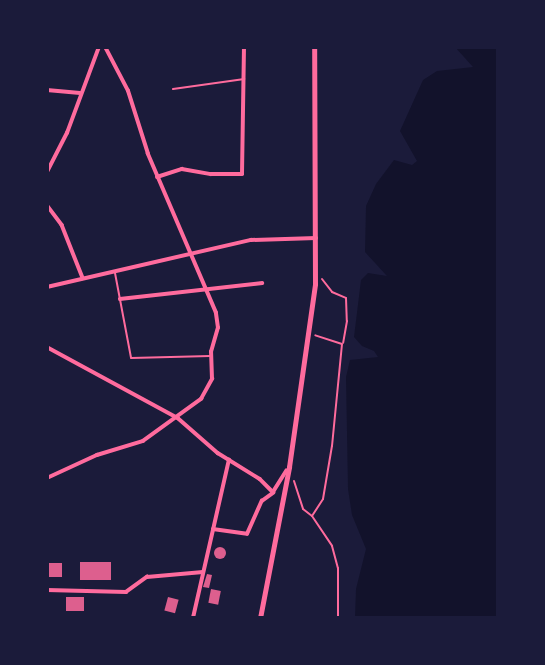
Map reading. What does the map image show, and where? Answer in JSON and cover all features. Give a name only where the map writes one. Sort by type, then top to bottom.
[{"type":"main road","points":[[260,618],[289,467],[316,271],[314,47]]},
{"type":"street","points":[[47,172],[67,133],[99,47]]},
{"type":"street","points":[[47,478],[97,455],[143,441],[201,399],[209,387],[218,328],[207,287],[157,177],[128,91],[105,47]]},
{"type":"street","points":[[157,177],[182,169],[211,174],[243,174],[244,47]]},
{"type":"street","points":[[47,90],[80,93]]},
{"type":"street","points":[[47,205],[62,225],[83,278]]},
{"type":"street","points":[[47,287],[251,240],[316,238]]},
{"type":"street","points":[[120,299],[190,292],[207,287],[262,283]]},
{"type":"street","points":[[47,347],[178,418],[229,460],[260,479],[274,492],[289,467]]},
{"type":"street","points":[[193,618],[229,460]]},
{"type":"street","points":[[213,529],[247,534],[262,501],[270,497],[289,467]]},
{"type":"street","points":[[47,590],[126,592],[147,577],[204,572]]},
{"type":"lane","points":[[173,89],[245,78]]},
{"type":"lane","points":[[115,272],[131,358],[212,356]]},
{"type":"path","points":[[312,516],[323,499],[332,446],[342,344],[348,321],[346,298],[329,290],[316,271]]},
{"type":"path","points":[[309,333],[342,344]]},
{"type":"path","points":[[289,467],[303,509],[312,516],[332,546],[338,568],[338,618]]},
{"type":"shaded area","points":[[455,47],[498,47],[498,618],[355,618],[356,589],[366,549],[352,515],[348,489],[346,377],[350,360],[378,357],[354,337],[361,280],[368,273],[387,276],[365,252],[366,206],[376,184],[394,160],[412,165],[417,161],[400,131],[423,80],[437,71],[473,67]]},
{"type":"building","points":[[215,548],[225,548],[225,558],[215,558]]},
{"type":"building","points":[[80,562],[111,562],[111,580],[80,580]]},
{"type":"building","points":[[47,563],[62,563],[62,577],[47,577]]},
{"type":"building","points":[[207,574],[212,575],[209,588],[203,587]]},
{"type":"building","points":[[211,589],[221,591],[218,605],[208,603]]},
{"type":"building","points":[[66,597],[84,597],[84,611],[66,611]]},
{"type":"building","points":[[168,597],[179,600],[175,613],[164,611]]}]
